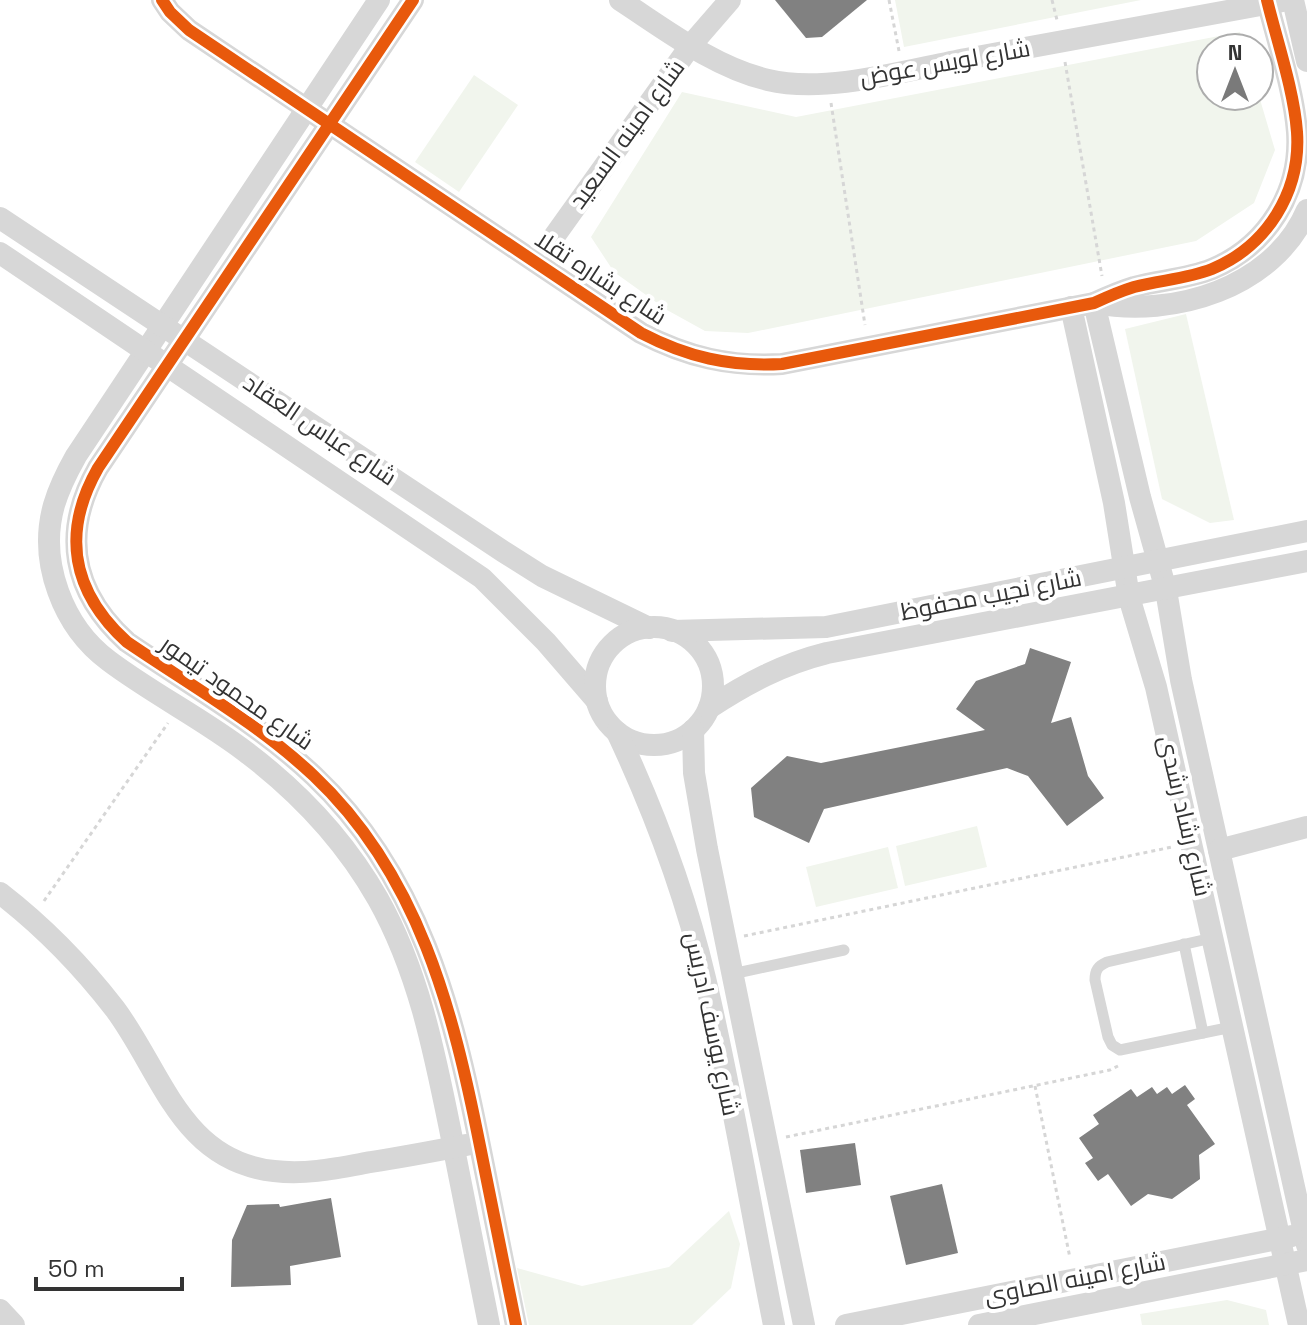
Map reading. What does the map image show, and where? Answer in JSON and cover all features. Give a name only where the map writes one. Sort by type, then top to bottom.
[{"type":"street","name":"شارع بشاره تقلا","points":[[162,0],[189,30],[329,126],[641,333],[694,357],[723,363],[782,364],[1100,300]]},
{"type":"street","name":"شارع محمود تيمور","points":[[379,0],[76,456],[62,481],[53,508],[49,536],[51,565],[64,605],[87,641],[109,661],[274,774],[340,842],[378,899],[397,935],[424,1011],[489,1325]]},
{"type":"street","name":"شارع محمود تيمور","points":[[413,0],[86,489],[77,524],[77,561],[94,606],[109,625],[127,642],[281,747],[315,777],[346,809],[398,883],[418,923],[447,1002],[468,1084],[516,1325]]},
{"type":"street","name":"شارع لويس عوض","points":[[620,0],[737,71],[770,81],[804,85],[903,71],[1279,1]]},
{"type":"street","name":"شارع امينه السعيد","points":[[691,45],[709,0]]},
{"type":"street","name":"شارع امينه السعيد","points":[[536,262],[691,45],[730,0]]},
{"type":"street","points":[[1279,1],[1307,61]]},
{"type":"street","points":[[1100,300],[1131,288],[1209,270],[1230,260],[1264,232],[1277,214],[1294,174],[1297,130],[1279,1]]},
{"type":"street","points":[[1100,300],[1114,307],[1144,306],[1196,298],[1229,287],[1277,254],[1292,237],[1307,210]]},
{"type":"street","name":"شارع عباس العقاد","points":[[0,218],[542,576],[649,628]]},
{"type":"street","name":"شارع عباس العقاد","points":[[0,253],[482,578],[546,642],[597,701]]},
{"type":"street","name":"شارع رشاد رشدى","points":[[1100,300],[1140,497],[1166,590],[1181,680],[1306,1239]]},
{"type":"street","name":"شارع رشاد رشدى","points":[[1071,307],[1114,503],[1129,597],[1156,687],[1280,1238],[1296,1262],[1299,1325]]},
{"type":"street","name":"شارع نجيب محفوظ","points":[[672,631],[826,627],[1307,531]]},
{"type":"street","name":"شارع نجيب محفوظ","points":[[709,708],[765,673],[827,653],[1307,561]]},
{"type":"street","points":[[649,628],[672,631],[685,635],[704,655],[713,681],[709,708],[693,730],[666,744],[649,745],[632,741],[617,732],[601,713],[595,682],[599,663],[609,647],[624,635],[649,628]]},
{"type":"street","points":[[208,726],[222,707]]},
{"type":"street","name":"شارع يوسف ادريس","points":[[693,730],[694,773],[725,940],[804,1325]]},
{"type":"street","name":"شارع يوسف ادريس","points":[[617,732],[666,849],[705,978],[774,1325]]},
{"type":"street","points":[[1190,840],[1216,840],[1307,827]]},
{"type":"street","points":[[0,893],[32,918],[91,979],[118,1013],[181,1118],[207,1143],[237,1161],[271,1171],[307,1173],[479,1143]]},
{"type":"street","name":"شارع امينه الصاوى","points":[[846,1325],[1280,1238],[1306,1239]]},
{"type":"street","name":"شارع امينه الصاوى","points":[[979,1325],[1296,1262]]},
{"type":"street","points":[[0,1310],[14,1325]]},
{"type":"lane","points":[[1212,938],[1107,962],[1095,972],[1095,980],[1112,1045],[1120,1050],[1232,1027]]},
{"type":"lane","points":[[1184,944],[1203,1033]]},
{"type":"lane","points":[[732,974],[844,950]]},
{"type":"path","points":[[889,0],[903,71]]},
{"type":"path","points":[[1052,0],[1062,42],[1100,300]]},
{"type":"path","points":[[828,84],[868,347]]},
{"type":"path","points":[[32,918],[179,707]]},
{"type":"path","points":[[725,940],[1190,840]]},
{"type":"path","points":[[766,1141],[1110,1070],[1125,1060],[1130,1049]]},
{"type":"path","points":[[1035,1086],[1075,1279]]},
{"type":"shaded area","points":[[895,0],[1141,0],[904,47]]},
{"type":"shaded area","points":[[1195,41],[1195,112],[1264,112],[1275,150],[1254,203],[1196,241],[748,333],[705,331],[667,310],[614,272],[591,237],[682,92],[796,117]]},
{"type":"shaded area","points":[[474,75],[518,105],[459,192],[415,162]]},
{"type":"shaded area","points":[[1186,314],[1234,520],[1210,523],[1162,499],[1125,329]]},
{"type":"shaded area","points":[[977,826],[987,867],[905,886],[896,846]]},
{"type":"shaded area","points":[[888,847],[898,888],[816,907],[806,867]]},
{"type":"shaded area","points":[[729,1211],[740,1244],[731,1288],[692,1325],[529,1325],[517,1268],[582,1286],[669,1267]]},
{"type":"shaded area","points":[[1227,1300],[1266,1310],[1269,1325],[1142,1325],[1140,1314]]},
{"type":"building","points":[[775,0],[867,0],[822,37],[806,38]]},
{"type":"building","points":[[1030,648],[1071,662],[1051,723],[1071,717],[1088,776],[1104,798],[1067,826],[1028,776],[1007,768],[824,809],[809,843],[754,817],[751,788],[787,756],[821,763],[985,730],[956,709],[976,681],[1025,664]]},
{"type":"building","points":[[1185,1085],[1195,1099],[1187,1105],[1215,1144],[1199,1155],[1200,1179],[1172,1199],[1148,1194],[1131,1206],[1108,1174],[1098,1181],[1085,1163],[1093,1158],[1079,1138],[1099,1124],[1093,1115],[1131,1089],[1137,1097],[1152,1087],[1157,1094],[1167,1087],[1172,1094]]},
{"type":"building","points":[[855,1143],[861,1185],[806,1193],[800,1150]]},
{"type":"building","points":[[942,1184],[958,1253],[906,1265],[890,1196]]},
{"type":"building","points":[[331,1198],[341,1257],[290,1266],[291,1285],[231,1287],[232,1240],[247,1205],[279,1204],[280,1207]]},
{"type":"cycle path","points":[[162,0],[189,30],[641,333],[709,359],[763,365],[782,364],[1094,303],[1134,287],[1203,272],[1232,259],[1249,246],[1277,214],[1286,196],[1297,154],[1292,100],[1267,0]]},
{"type":"cycle path","points":[[413,0],[98,468],[86,492],[76,538],[84,582],[108,623],[127,642],[247,722],[314,776],[350,815],[380,856],[406,901],[426,947],[457,1045],[516,1325]]}]
